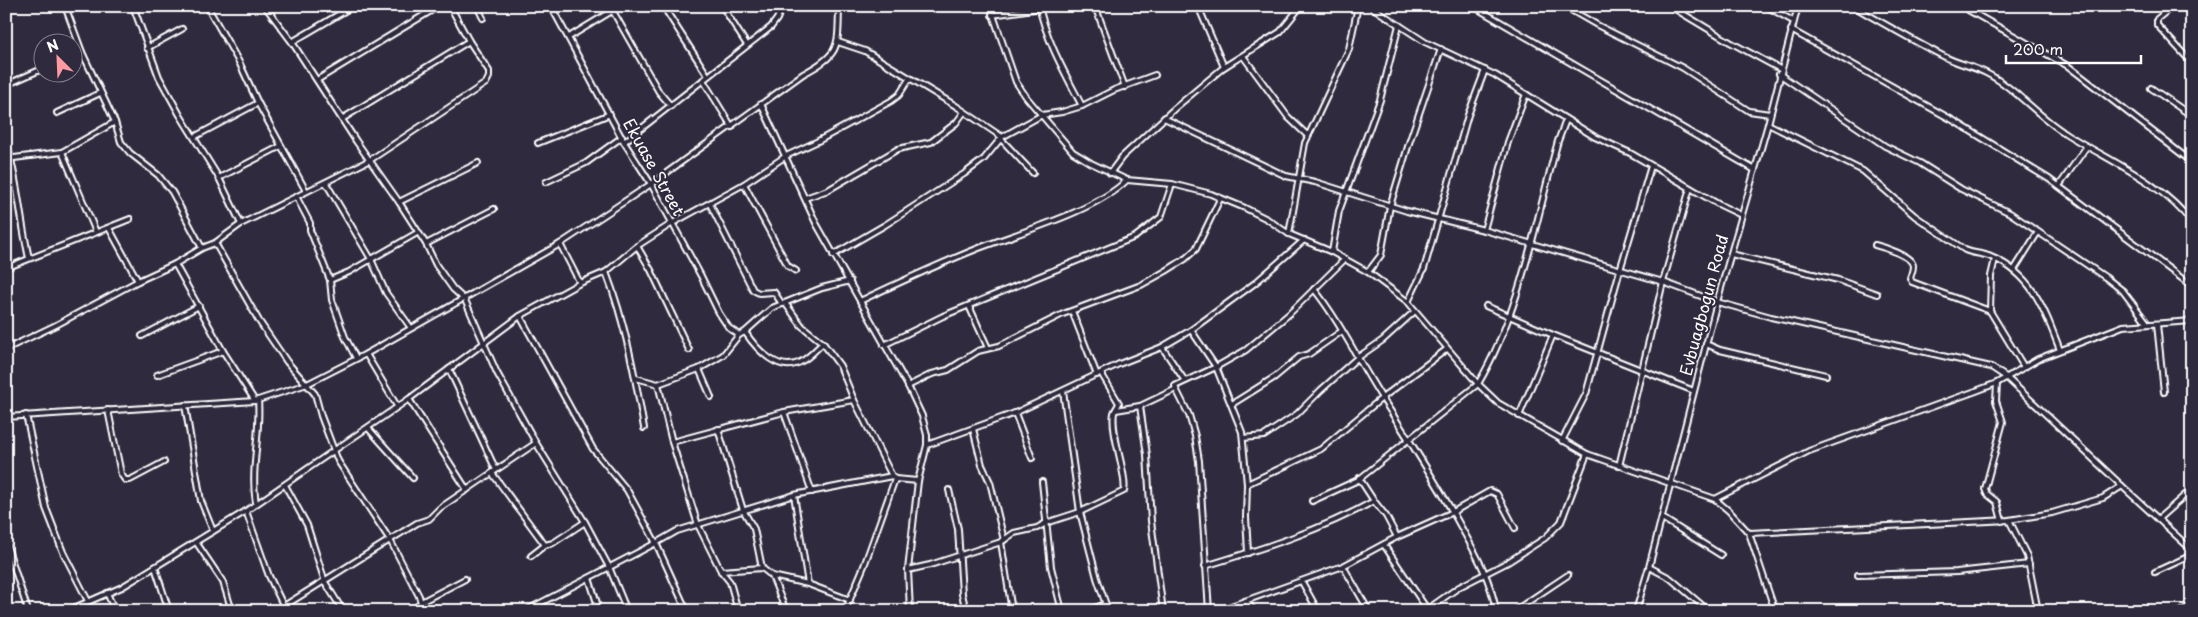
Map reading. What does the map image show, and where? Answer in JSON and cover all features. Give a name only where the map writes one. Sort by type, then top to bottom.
[{"type":"street","points":[[6,8],[10,6]]},
{"type":"street","points":[[64,6],[74,32]]},
{"type":"street","points":[[133,6],[147,48],[160,77],[180,115],[219,178],[241,224]]},
{"type":"street","points":[[208,6],[306,191]]},
{"type":"street","points":[[266,6],[399,202],[417,233],[426,244],[436,265],[453,289],[465,300],[497,373],[536,443],[585,522],[609,567],[627,611]]},
{"type":"street","points":[[292,42],[353,6]]},
{"type":"street","points":[[317,80],[439,6]]},
{"type":"street","points":[[6,349],[56,326],[138,281],[215,243],[241,224],[297,198],[306,191],[326,183],[370,160],[486,83],[489,71],[469,41],[450,6]]},
{"type":"street","points":[[477,6],[483,18]]},
{"type":"street","name":"Ekuase Street","points":[[551,6],[624,142],[651,184],[671,224],[702,276],[718,313],[729,328],[739,335]]},
{"type":"street","points":[[568,37],[611,8],[620,6]]},
{"type":"street","points":[[663,6],[708,76]]},
{"type":"street","points":[[722,6],[747,45]]},
{"type":"street","points":[[624,142],[771,27],[777,19],[782,6]]},
{"type":"street","points":[[6,417],[256,400],[307,384],[465,300],[560,244],[651,184],[803,74],[824,63],[833,54],[838,42],[840,6]]},
{"type":"street","points":[[990,6],[1016,82],[1073,152],[1127,180],[1172,184],[1197,190],[1220,199],[1267,219],[1289,234],[1332,252],[1368,272],[1408,302],[1478,384],[1498,403],[1587,454],[1654,479],[1671,482],[1714,499],[1729,511],[1749,533],[1775,611]]},
{"type":"street","points":[[992,15],[1054,6]]},
{"type":"street","points":[[1095,6],[1125,86]]},
{"type":"street","points":[[1198,6],[1224,67]]},
{"type":"street","points":[[1110,172],[1122,157],[1164,118],[1224,67],[1280,32],[1301,6]]},
{"type":"street","points":[[1289,234],[1305,143],[1349,48],[1358,6]]},
{"type":"street","points":[[1370,6],[1441,49],[1485,70],[1595,137],[1630,153],[1690,188],[1742,215]]},
{"type":"street","points":[[1473,6],[1754,170]]},
{"type":"street","points":[[1564,6],[1597,26],[1683,68],[1749,111],[1770,114]]},
{"type":"street","points":[[1670,6],[1780,71],[1885,146],[1920,163],[1961,190],[2010,213],[2123,291],[2148,324]]},
{"type":"street","points":[[1766,6],[1793,21]]},
{"type":"street","name":"Evbuagbogun Road","points":[[1636,611],[1662,518],[1717,302],[1768,124],[1798,6]]},
{"type":"street","points":[[1854,6],[1945,57],[1986,72],[2015,92],[2063,133],[2168,197],[2192,223]]},
{"type":"street","points":[[1961,6],[2068,66],[2192,162]]},
{"type":"street","points":[[2173,6],[2157,19],[2157,24],[2192,63]]},
{"type":"street","points":[[1039,7],[1042,24],[1050,44],[1082,106]]},
{"type":"street","points":[[611,8],[659,92],[671,106]]},
{"type":"street","points":[[1332,252],[1339,212],[1380,100],[1399,25]]},
{"type":"street","points":[[147,48],[182,29]]},
{"type":"street","points":[[1791,30],[1956,122],[2059,186],[2192,286]]},
{"type":"street","points":[[342,119],[469,41]]},
{"type":"street","points":[[838,42],[865,51],[964,112],[1001,138],[1033,173]]},
{"type":"street","points":[[1368,272],[1381,255],[1390,206],[1412,131],[1441,49]]},
{"type":"street","points":[[82,52],[115,122],[121,142],[130,153],[158,175],[172,192],[202,248]]},
{"type":"street","points":[[1243,56],[1288,117],[1308,136]]},
{"type":"street","points":[[1408,302],[1424,269],[1468,114],[1485,70]]},
{"type":"street","points":[[6,85],[32,73]]},
{"type":"street","points":[[833,255],[885,225],[964,174],[984,159],[1001,138],[1042,115],[1082,106],[1125,86],[1156,76]]},
{"type":"street","points":[[67,611],[122,587],[246,511],[409,399],[520,316],[580,283],[606,272],[637,246],[671,224],[744,184],[786,156],[818,141],[891,100],[899,95],[909,78]]},
{"type":"street","points":[[703,80],[732,127]]},
{"type":"street","points":[[2151,88],[2192,116]]},
{"type":"street","points":[[57,113],[100,93]]},
{"type":"street","points":[[1484,230],[1508,142],[1526,94]]},
{"type":"street","points":[[194,136],[258,103]]},
{"type":"street","points":[[761,104],[833,255],[850,281],[908,386],[922,416],[927,435],[927,445],[918,481],[908,570],[910,611]]},
{"type":"street","points":[[805,198],[828,190],[898,149],[932,142],[956,122],[964,112]]},
{"type":"street","points":[[538,143],[610,114]]},
{"type":"street","points":[[1164,118],[1286,176],[1390,206],[1438,217],[1664,282],[1717,302],[1771,317],[1991,367],[2006,377],[2192,550]]},
{"type":"street","points":[[1312,501],[1359,478],[1478,384],[1490,364],[1510,317],[1522,282],[1530,244],[1558,141],[1566,120]]},
{"type":"street","points":[[9,158],[62,152],[115,122]]},
{"type":"street","points":[[1768,124],[1863,171],[1885,192],[1922,221],[1965,250],[1995,259],[2014,270],[2030,287],[2044,307],[2060,350]]},
{"type":"street","points":[[546,182],[586,162],[622,137]]},
{"type":"street","points":[[6,142],[29,258]]},
{"type":"street","points":[[219,178],[281,146]]},
{"type":"street","points":[[2059,186],[2087,146]]},
{"type":"street","points":[[62,152],[96,232]]},
{"type":"street","points":[[399,202],[478,163]]},
{"type":"street","points":[[1562,441],[1586,394],[1596,352],[1652,166]]},
{"type":"street","points":[[860,301],[916,274],[1022,234],[1092,204],[1114,192],[1127,180]]},
{"type":"street","points":[[326,183],[371,259],[386,293],[411,328]]},
{"type":"street","points":[[744,184],[788,266],[796,271]]},
{"type":"street","points":[[884,344],[969,306],[1135,237],[1161,217],[1172,184]]},
{"type":"street","points":[[1619,466],[1664,282],[1690,188]]},
{"type":"street","points":[[297,198],[310,223],[310,230],[330,280],[332,300],[345,337],[356,358]]},
{"type":"street","points":[[908,386],[932,374],[948,370],[978,351],[999,346],[1072,311],[1141,285],[1185,259],[1196,249],[1220,199]]},
{"type":"street","points":[[710,204],[753,290],[764,293],[774,292],[802,326],[823,343],[840,366],[854,400],[894,477],[845,611]]},
{"type":"street","points":[[426,244],[494,209]]},
{"type":"street","points":[[6,268],[130,219]]},
{"type":"street","points":[[109,228],[138,281]]},
{"type":"street","points":[[2014,270],[2038,232]]},
{"type":"street","points":[[330,280],[417,233]]},
{"type":"street","points":[[927,445],[1014,413],[1162,347],[1191,330],[1255,283],[1304,240]]},
{"type":"street","points":[[215,243],[259,321],[287,362],[314,394],[333,451],[390,540],[421,602]]},
{"type":"street","points":[[560,244],[580,283]]},
{"type":"street","points":[[1874,245],[1893,250],[1911,261],[1913,266],[1910,278],[1912,282],[1990,311]]},
{"type":"street","points":[[637,246],[651,270],[689,350]]},
{"type":"street","points":[[1730,254],[1838,280],[1877,294]]},
{"type":"street","points":[[1115,410],[1140,406],[1176,389],[1175,386],[1185,381],[1216,368],[1246,350],[1289,314],[1345,259]]},
{"type":"street","points":[[1995,259],[1991,276],[1990,311],[2024,367]]},
{"type":"street","points":[[175,264],[223,351],[256,400],[259,414],[254,487],[256,503]]},
{"type":"street","points":[[606,272],[620,315],[636,378],[644,428]]},
{"type":"street","points":[[636,378],[658,384],[699,370],[723,355],[739,335],[772,308],[822,288],[850,281]]},
{"type":"street","points":[[1314,289],[1410,439],[1453,512],[1485,572],[1496,611]]},
{"type":"street","points":[[142,336],[199,306]]},
{"type":"street","points":[[969,306],[988,348]]},
{"type":"street","points":[[1486,306],[1553,335],[1694,390]]},
{"type":"street","points":[[908,570],[959,557],[1003,541],[1014,533],[1037,528],[1046,523],[1080,512],[1124,490],[1116,432],[1115,410],[1119,402],[1118,398],[1099,374],[1072,311]]},
{"type":"street","points":[[1243,438],[1264,436],[1297,414],[1357,358],[1383,340],[1415,311]]},
{"type":"street","points":[[520,316],[593,449],[627,490],[656,544],[685,607]]},
{"type":"street","points":[[1714,499],[1809,451],[1997,383],[2024,367],[2060,350],[2123,326],[2192,321]]},
{"type":"street","points":[[2157,324],[2164,392]]},
{"type":"street","points":[[1191,330],[1216,368],[1232,404],[1243,438],[1247,484],[1248,553]]},
{"type":"street","points":[[1232,404],[1275,377],[1299,357],[1309,354],[1342,331]]},
{"type":"street","points":[[745,332],[758,348],[774,361],[786,366],[802,362],[823,343]]},
{"type":"street","points":[[1520,416],[1553,335]]},
{"type":"street","points":[[1706,344],[1720,350],[1826,375]]},
{"type":"street","points":[[1162,347],[1185,381]]},
{"type":"street","points":[[1247,484],[1321,449],[1382,398],[1447,349]]},
{"type":"street","points":[[157,375],[223,351]]},
{"type":"street","points":[[366,354],[397,406]]},
{"type":"street","points":[[449,369],[494,471],[545,545]]},
{"type":"street","points":[[699,370],[711,397]]},
{"type":"street","points":[[1997,383],[1996,401],[2003,422],[1985,489],[1987,494],[1997,502],[2002,520]]},
{"type":"street","points":[[658,384],[672,442],[698,525],[721,571],[730,582],[738,611]]},
{"type":"street","points":[[1176,389],[1189,415],[1195,436],[1209,611]]},
{"type":"street","points":[[1063,391],[1080,512],[1097,578],[1108,611]]},
{"type":"street","points":[[409,399],[467,490]]},
{"type":"street","points":[[672,442],[784,412],[854,400]]},
{"type":"street","points":[[185,405],[201,501],[213,531]]},
{"type":"street","points":[[1140,406],[1147,455],[1151,521],[1163,611]]},
{"type":"street","points":[[108,410],[121,474],[125,480],[130,480],[164,462]]},
{"type":"street","points":[[784,412],[812,492]]},
{"type":"street","points":[[1014,413],[1032,458]]},
{"type":"street","points":[[26,415],[46,508],[63,552],[88,601]]},
{"type":"street","points":[[368,428],[413,478]]},
{"type":"street","points":[[718,429],[743,510],[754,529],[762,568]]},
{"type":"street","points":[[974,429],[982,465],[990,482],[1003,541],[1012,611]]},
{"type":"street","points":[[276,611],[417,523],[429,519],[440,508],[536,443]]},
{"type":"street","points":[[1384,545],[1426,610],[1459,587],[1485,572],[1508,562],[1545,538],[1561,522],[1587,454]]},
{"type":"street","points":[[527,610],[656,544],[677,531],[794,495],[894,477],[918,481]]},
{"type":"street","points":[[1359,478],[1386,516],[1397,538]]},
{"type":"street","points":[[1042,482],[1051,567],[1062,611]]},
{"type":"street","points":[[285,485],[307,525],[325,582],[343,611]]},
{"type":"street","points":[[1749,533],[2009,520],[2052,513],[2094,501],[2111,495],[2122,486]]},
{"type":"street","points":[[2158,519],[2192,489]]},
{"type":"street","points":[[949,490],[958,529],[962,594],[966,611]]},
{"type":"street","points":[[1217,611],[1344,566],[1397,538],[1453,512],[1484,493],[1493,492],[1497,494],[1515,528]]},
{"type":"street","points":[[794,495],[808,584]]},
{"type":"street","points":[[1205,566],[1248,553],[1374,501]]},
{"type":"street","points":[[246,511],[269,576],[284,606]]},
{"type":"street","points":[[1662,518],[1721,555]]},
{"type":"street","points":[[2009,520],[2029,564],[2037,609],[2026,611]]},
{"type":"street","points":[[531,556],[545,545],[553,543],[585,522]]},
{"type":"street","points":[[196,542],[222,582],[232,611]]},
{"type":"street","points":[[6,543],[28,611]]},
{"type":"street","points":[[2154,572],[2192,555]]},
{"type":"street","points":[[1858,574],[1956,572],[2029,564]]},
{"type":"street","points":[[1344,566],[1369,611]]},
{"type":"street","points":[[154,567],[169,611]]},
{"type":"street","points":[[1649,567],[1670,578],[1703,606]]},
{"type":"street","points":[[721,571],[762,568],[772,576],[808,584],[850,600]]},
{"type":"street","points":[[1514,611],[1568,575]]},
{"type":"street","points":[[772,576],[784,606]]},
{"type":"street","points":[[588,611],[597,604],[589,578]]},
{"type":"street","points":[[411,611],[421,602],[465,579]]},
{"type":"street","points":[[1302,582],[1318,611]]},
{"type":"street","points":[[107,593],[115,611]]},
{"type":"street","points":[[1245,601],[1255,611]]},
{"type":"street","points":[[1086,611],[1106,604]]},
{"type":"street","points":[[2182,611],[2192,605]]}]
